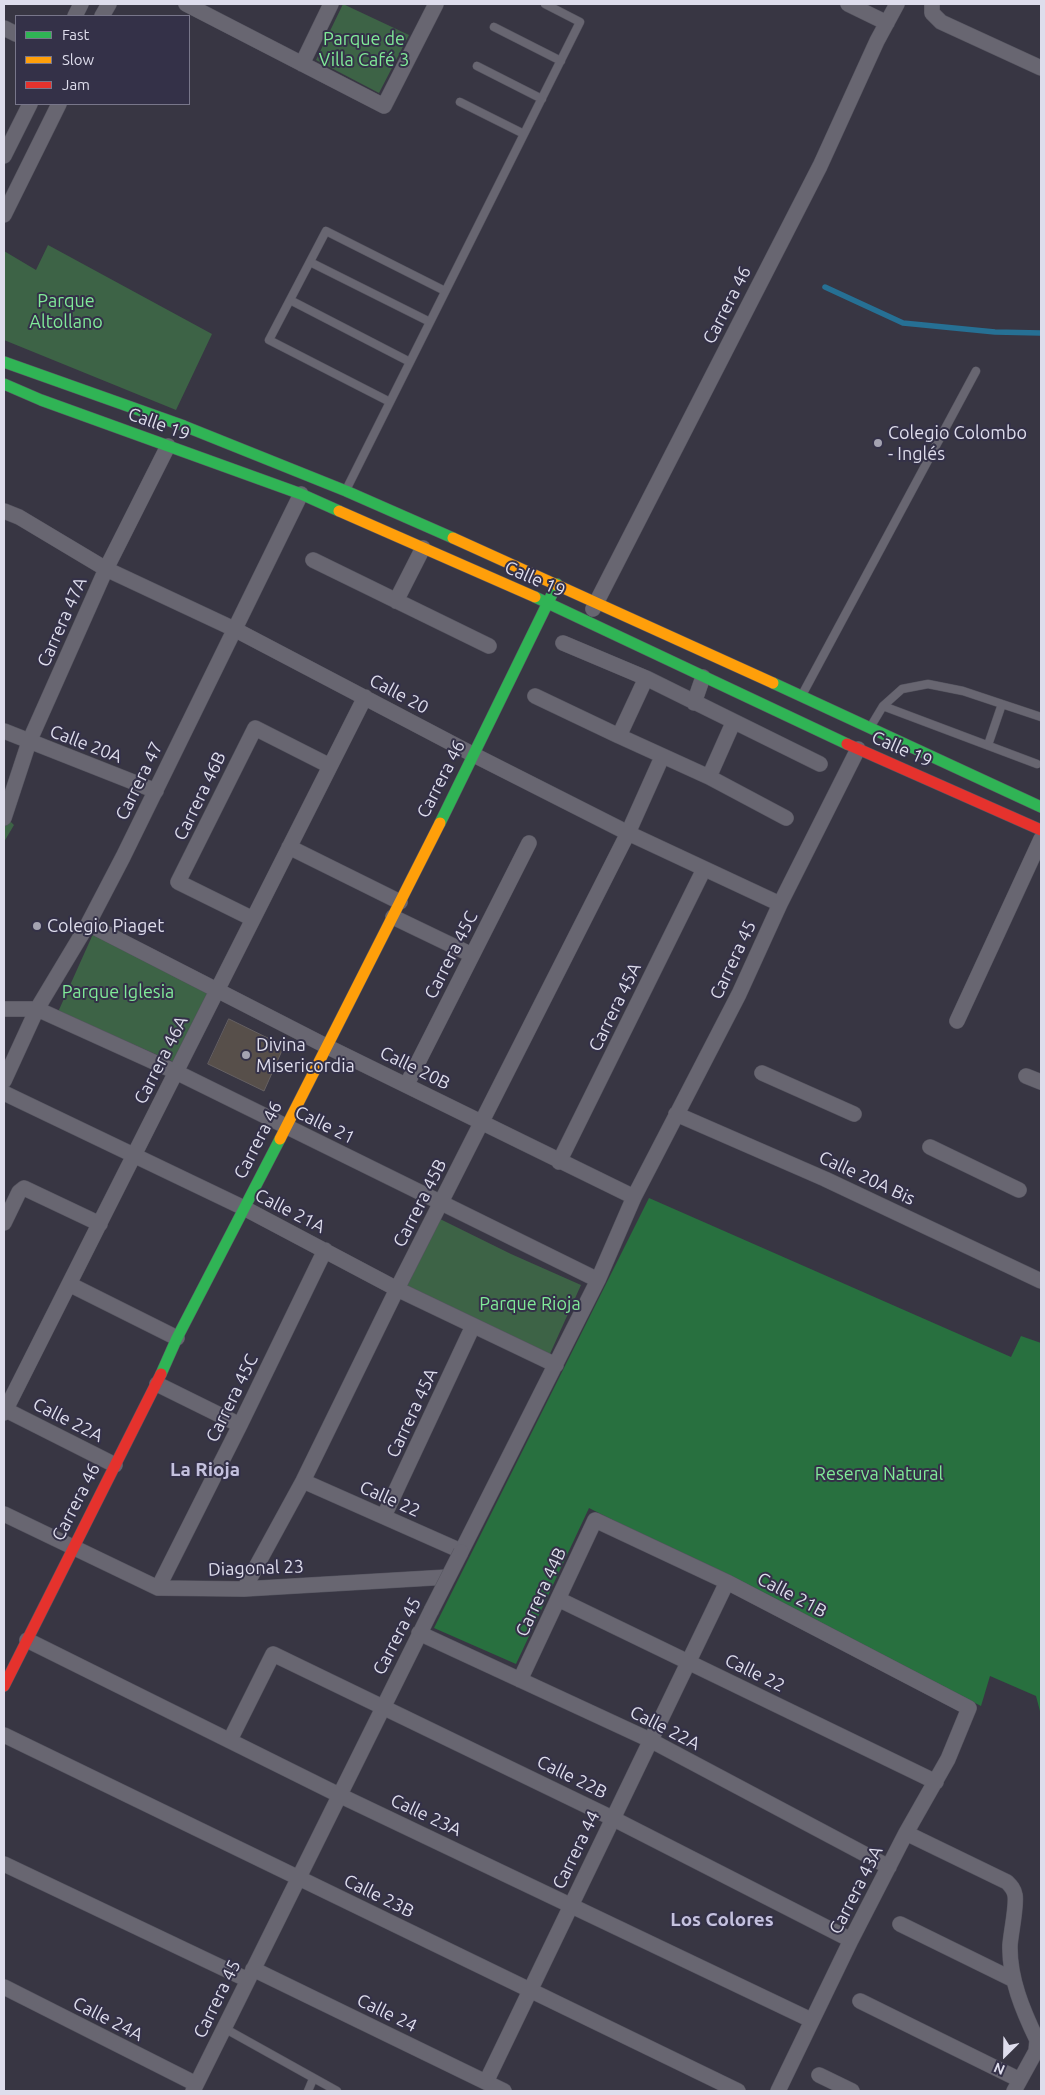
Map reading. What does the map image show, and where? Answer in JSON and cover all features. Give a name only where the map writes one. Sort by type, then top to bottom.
[{"type":"main road","name":"Calle 19","points":[[4,362],[184,426],[346,490],[557,584],[1041,807]]},
{"type":"main road","name":"Calle 19","points":[[4,384],[41,400],[301,494],[548,604],[858,749],[1041,830]]},
{"type":"main road","name":"Carrera 46","points":[[4,1686],[9,1662],[27,1640],[157,1384],[177,1338],[328,1046],[474,756],[557,584]]},
{"type":"street","points":[[75,15],[81,4]]},
{"type":"street","points":[[103,15],[109,4]]},
{"type":"street","points":[[186,4],[384,106],[436,4]]},
{"type":"street","points":[[302,64],[331,4]]},
{"type":"street","points":[[848,4],[887,23]]},
{"type":"street","name":"Carrera 46","points":[[586,622],[820,166],[897,4]]},
{"type":"street","points":[[932,4],[932,13],[941,22],[1041,68]]},
{"type":"street","points":[[4,156],[30,105]]},
{"type":"street","points":[[4,215],[59,105]]},
{"type":"street","name":"Carrera 47A","points":[[4,818],[30,742],[106,568],[168,446]]},
{"type":"street","name":"Carrera 47","points":[[4,1081],[37,1008],[88,924],[156,791],[301,494]]},
{"type":"street","name":"Calle 20","points":[[4,511],[19,517],[106,568],[234,630],[365,697],[474,756],[628,833],[780,904]]},
{"type":"street","points":[[396,601],[423,548]]},
{"type":"street","points":[[313,560],[489,646]]},
{"type":"street","points":[[564,643],[646,678],[733,723],[820,764]]},
{"type":"street","points":[[694,703],[703,677]]},
{"type":"street","points":[[620,736],[646,678]]},
{"type":"street","points":[[535,696],[709,777],[786,818]]},
{"type":"street","name":"Carrera 46A","points":[[4,1411],[365,697]]},
{"type":"street","points":[[709,777],[733,723]]},
{"type":"street","name":"Carrera 46B","points":[[253,919],[178,882],[255,728],[330,766]]},
{"type":"street","name":"Calle 20A","points":[[4,731],[156,791]]},
{"type":"street","name":"Carrera 45","points":[[195,2088],[382,1707],[556,1365],[598,1280],[637,1192],[739,994],[780,904],[858,749]]},
{"type":"street","name":"Carrera 45B","points":[[244,1589],[303,1481],[396,1289],[442,1202],[628,833],[662,756]]},
{"type":"street","points":[[957,1022],[1041,839]]},
{"type":"street","name":"Carrera 45C","points":[[407,1084],[529,843]]},
{"type":"street","points":[[289,847],[400,902]]},
{"type":"street","name":"Carrera 45A","points":[[559,1162],[704,869]]},
{"type":"street","points":[[393,917],[472,955]]},
{"type":"street","name":"Calle 20B","points":[[88,924],[559,1162],[637,1192]]},
{"type":"street","name":"Calle 21","points":[[4,1008],[37,1008],[176,1072],[598,1280]]},
{"type":"street","points":[[762,1073],[854,1114]]},
{"type":"street","points":[[1026,1076],[1041,1082]]},
{"type":"street","name":"Calle 21A","points":[[4,1093],[244,1208],[396,1289],[556,1365]]},
{"type":"street","name":"Calle 20A Bis","points":[[676,1114],[825,1178],[1041,1281]]},
{"type":"street","points":[[930,1147],[1019,1190]]},
{"type":"street","points":[[4,1223],[19,1192],[24,1188],[100,1224]]},
{"type":"street","name":"Carrera 45C","points":[[158,1588],[240,1426],[325,1250]]},
{"type":"street","points":[[69,1284],[177,1338]]},
{"type":"street","name":"Carrera 45A","points":[[384,1516],[473,1326]]},
{"type":"street","points":[[157,1384],[240,1426]]},
{"type":"street","name":"Calle 22A","points":[[4,1411],[115,1465]]},
{"type":"street","name":"Calle 22","points":[[303,1481],[461,1551]]},
{"type":"street","name":"Diagonal 23","points":[[4,1514],[158,1588],[244,1589],[448,1577]]},
{"type":"street","name":"Calle 21B","points":[[595,1520],[727,1582],[968,1708]]},
{"type":"street","name":"Carrera 44B","points":[[520,1680],[595,1520]]},
{"type":"street","name":"Carrera 44","points":[[486,2082],[727,1582]]},
{"type":"street","name":"Calle 22","points":[[558,1599],[936,1782]]},
{"type":"street","name":"Calle 22A","points":[[419,1633],[650,1740],[889,1867]]},
{"type":"street","name":"Calle 23A","points":[[27,1640],[339,1795],[810,2020]]},
{"type":"street","name":"Calle 22B","points":[[230,1740],[274,1654],[612,1818],[851,1940]]},
{"type":"street","name":"Carrera 43A","points":[[778,2091],[810,2020],[906,1833],[948,1759],[968,1708]]},
{"type":"street","name":"Calle 23B","points":[[4,1735],[738,2091]]},
{"type":"street","points":[[860,2001],[1017,2086],[1036,2051],[1037,2040],[1014,1980],[1010,1960],[1011,1926],[1016,1896],[1013,1888],[1007,1882],[906,1833]]},
{"type":"street","name":"Calle 24","points":[[4,1864],[251,1974],[504,2091]]},
{"type":"street","points":[[900,1924],[1014,1980]]},
{"type":"street","name":"Calle 24A","points":[[4,1987],[195,2088]]},
{"type":"street","points":[[819,2075],[852,2091]]},
{"type":"lane","points":[[346,490],[580,22],[545,4]]},
{"type":"lane","points":[[494,27],[561,61]]},
{"type":"lane","points":[[477,66],[542,99]]},
{"type":"lane","points":[[460,102],[524,134]]},
{"type":"lane","points":[[390,402],[269,340],[326,231],[445,291]]},
{"type":"lane","points":[[310,262],[430,322]]},
{"type":"lane","points":[[290,300],[410,362]]},
{"type":"lane","points":[[801,696],[976,371]]},
{"type":"lane","points":[[870,729],[883,706],[902,690],[928,684],[963,690],[1041,717]]},
{"type":"lane","points":[[988,745],[1002,704]]},
{"type":"lane","points":[[883,706],[1037,764]]},
{"type":"lane","points":[[224,2028],[337,2091]]},
{"type":"lane","points":[[308,2091],[313,2079]]},
{"type":"green space","name":"Parque de Villa Café 3","points":[[343,4],[409,35],[379,93],[316,60]]},
{"type":"green space","name":"Parque Altollano","points":[[48,245],[212,334],[176,410],[4,340],[4,251],[36,270]]},
{"type":"green space","points":[[7,818],[14,825],[4,842],[4,821]]},
{"type":"green space","name":"Parque Iglesia","points":[[93,934],[210,988],[174,1062],[58,1012]]},
{"type":"green space","name":"Reserva Natural","points":[[649,1198],[1011,1357],[1021,1336],[1041,1343],[1041,1715],[1036,1696],[990,1676],[981,1706],[589,1508],[516,1664],[434,1628]]},
{"type":"green space","name":"Parque Rioja","points":[[440,1219],[511,1254],[581,1285],[549,1356],[405,1290]]},
{"type":"building","name":"Divina Misericordia","points":[[229,1019],[284,1046],[264,1091],[208,1064]]},
{"type":"waterway","points":[[825,287],[903,323],[995,332],[1041,333]]},
{"type":"traffic: fast","points":[[4,362],[184,426],[346,491],[453,538]]},
{"type":"traffic: fast","points":[[4,384],[41,400],[301,494],[339,511]]},
{"type":"traffic: fast","points":[[440,823],[557,584]]},
{"type":"traffic: fast","points":[[535,597],[847,744]]},
{"type":"traffic: fast","points":[[773,683],[1041,807]]},
{"type":"traffic: fast","points":[[161,1374],[177,1338],[280,1139]]},
{"type":"traffic: slow","points":[[339,511],[535,597]]},
{"type":"traffic: slow","points":[[453,538],[773,683]]},
{"type":"traffic: slow","points":[[280,1139],[440,823]]},
{"type":"traffic: jam","points":[[847,744],[1041,830]]},
{"type":"traffic: jam","points":[[4,1686],[161,1374]]},
{"type":"place","name":"Colegio Colombo - Inglés","points":[[878,443]]},
{"type":"place","name":"Colegio Piaget","points":[[37,926]]},
{"type":"place","name":"Divina Misericordia","points":[[246,1055]]},
{"type":"district","name":"La Rioja","points":[[205,1470]]},
{"type":"district","name":"Los Colores","points":[[722,1920]]}]
